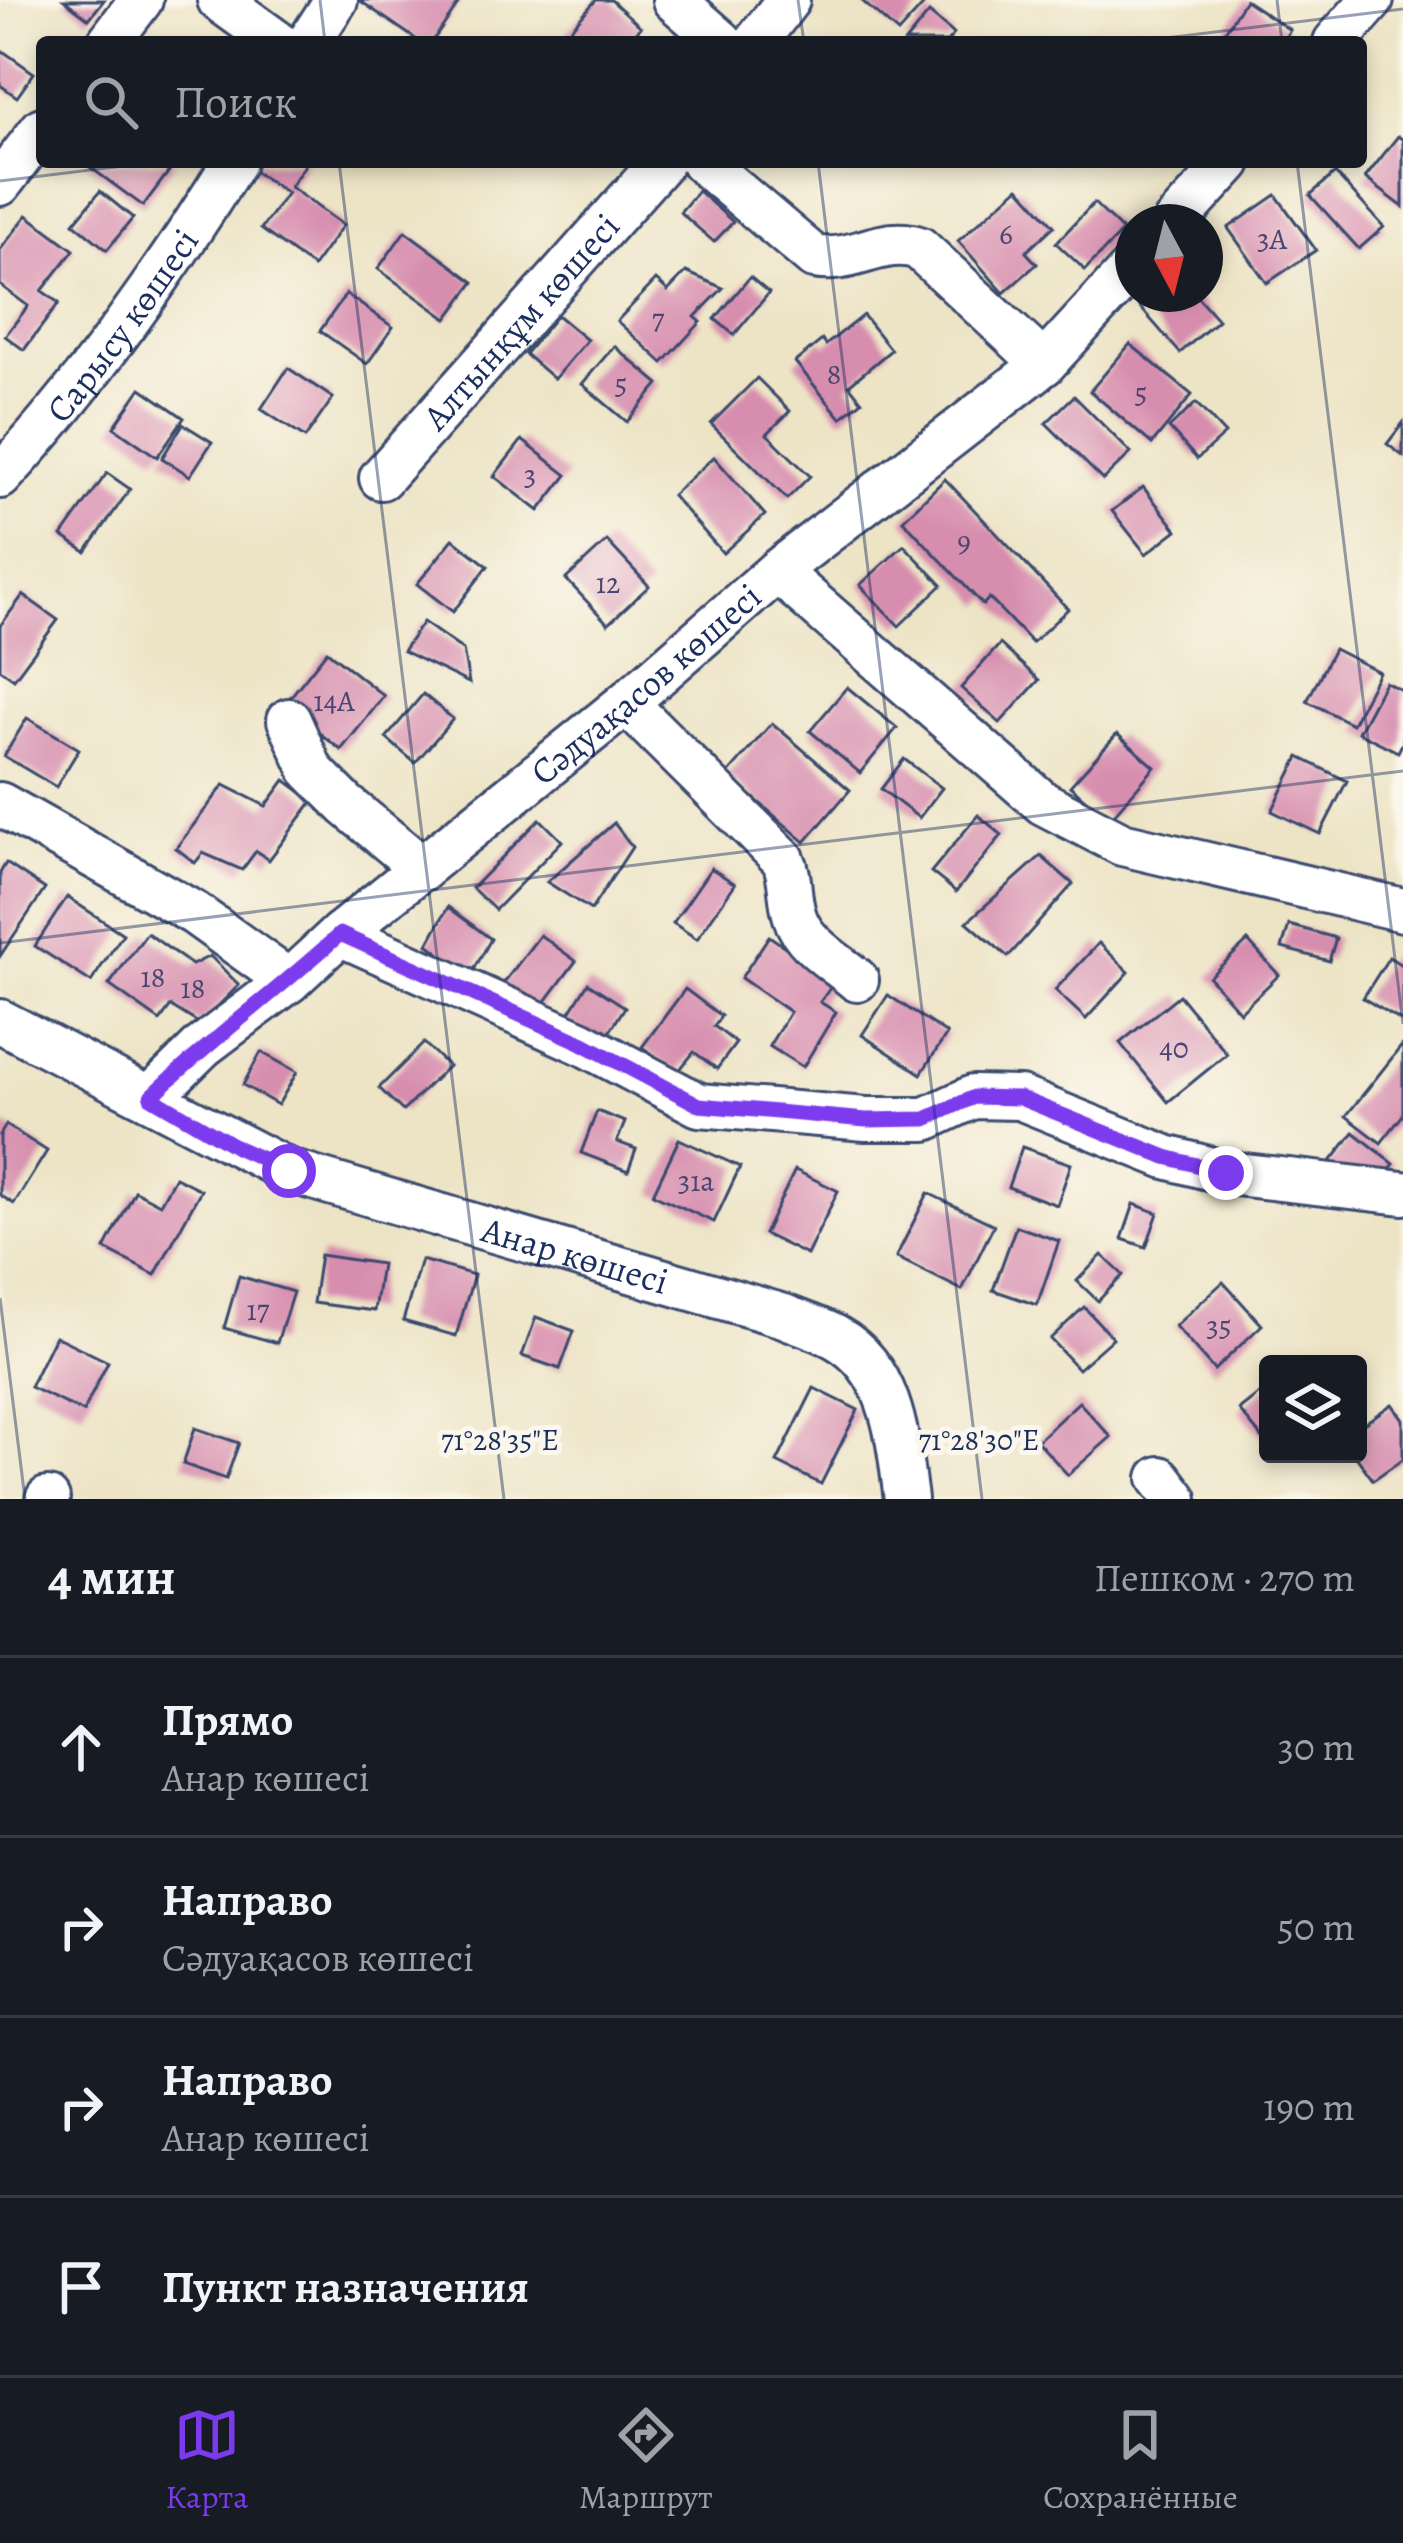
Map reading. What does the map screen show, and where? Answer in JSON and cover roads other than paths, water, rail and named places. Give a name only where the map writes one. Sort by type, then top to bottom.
[{"type":"street","points":[[114,36],[141,0]]},
{"type":"street","points":[[219,0],[269,36]]},
{"type":"street","points":[[312,36],[336,0]]},
{"type":"street","points":[[674,0],[715,36]]},
{"type":"street","points":[[761,36],[788,0]]},
{"type":"street","points":[[1340,36],[1372,0]]},
{"type":"street","points":[[0,184],[36,137]]},
{"type":"street","name":"Сарысу көшесі","points":[[0,477],[38,437],[166,265],[230,168]]},
{"type":"street","name":"Алтынқұм көшесі","points":[[381,478],[657,168]]},
{"type":"street","points":[[709,168],[814,257],[847,258],[904,242],[919,248],[1044,364]]},
{"type":"street","points":[[1191,204],[1224,168]]},
{"type":"street","name":"Сәдуақасов көшесі","points":[[151,1097],[203,1046],[626,704],[777,571],[1044,364],[1115,287]]},
{"type":"street","points":[[777,571],[1042,803],[1084,826],[1122,844],[1403,910]]},
{"type":"street","points":[[626,704],[783,859],[790,874],[794,917],[805,937],[857,980]]},
{"type":"street","points":[[289,720],[312,770],[423,869]]},
{"type":"street","points":[[0,804],[194,913],[289,981]]},
{"type":"street","points":[[340,934],[582,1043],[699,1105],[866,1120],[926,1119],[974,1097],[1020,1098],[1166,1157],[1226,1173],[1403,1193]]},
{"type":"street","name":"Анар көшесі","points":[[0,1021],[289,1171],[784,1316],[840,1339],[869,1369],[893,1410],[906,1499]]}]
